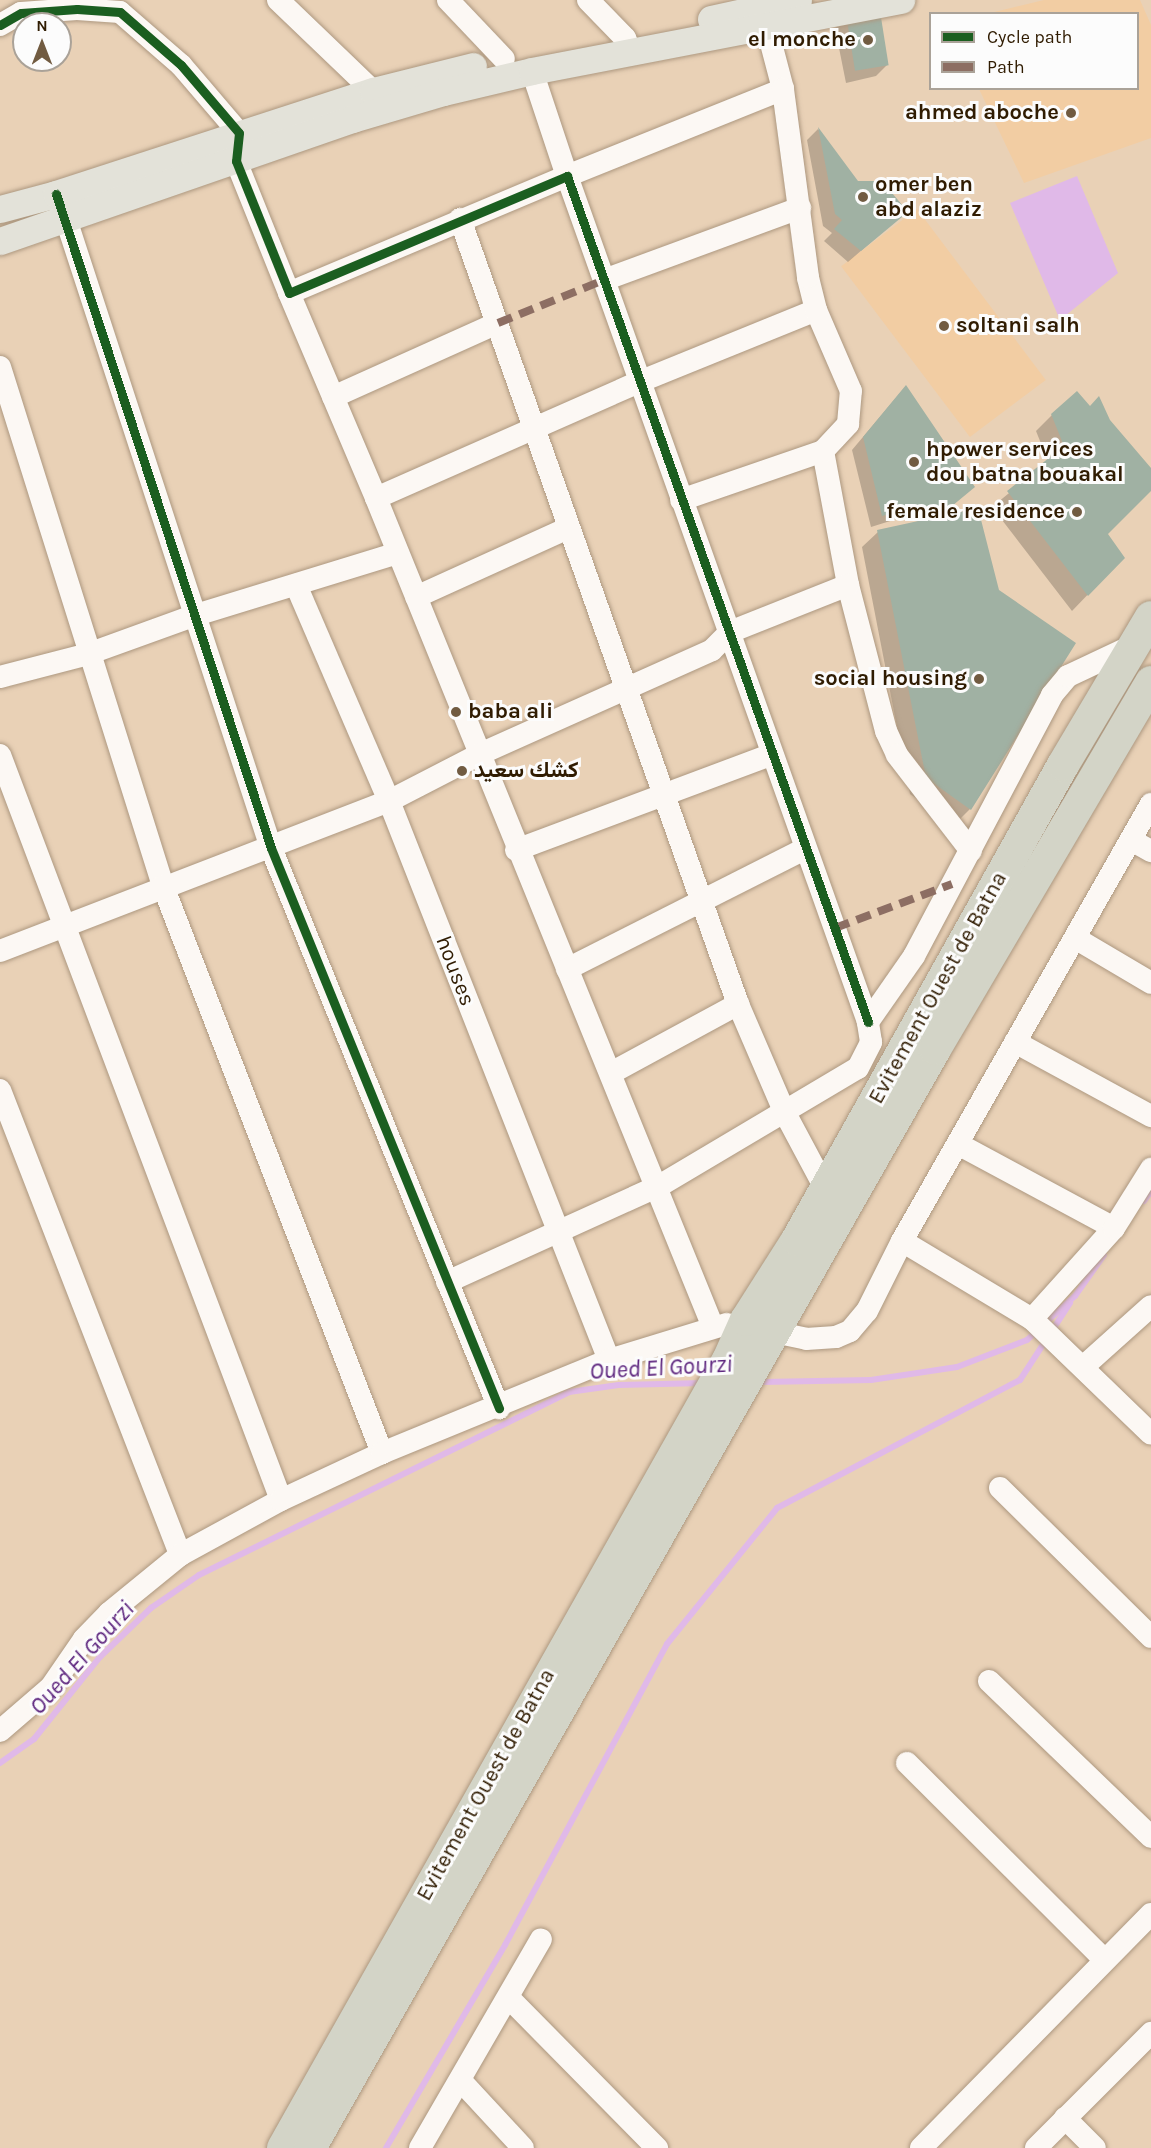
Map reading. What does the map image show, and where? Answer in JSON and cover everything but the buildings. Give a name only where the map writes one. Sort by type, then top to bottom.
[{"type":"highway","name":"Evitement Ouest de Batna","points":[[752,1342],[825,1188],[1151,617]]},
{"type":"highway","name":"Evitement Ouest de Batna","points":[[752,1342],[935,1049],[1151,682]]},
{"type":"highway","points":[[703,1427],[752,1342]]},
{"type":"highway","name":"Evitement Ouest de Batna","points":[[283,2148],[703,1427]]},
{"type":"highway","name":"Evitement Ouest de Batna","points":[[310,2148],[703,1427]]},
{"type":"main road","points":[[0,241],[67,220],[390,107],[762,12],[798,0]]},
{"type":"main road","points":[[762,12],[901,0]]},
{"type":"main road","points":[[0,209],[57,194],[373,91],[504,59],[628,45]]},
{"type":"street","points":[[278,0],[373,91]]},
{"type":"street","points":[[448,0],[504,59]]},
{"type":"street","points":[[588,0],[628,45]]},
{"type":"street","points":[[0,24],[21,13],[122,6],[181,65],[239,133],[236,161],[376,498],[480,754],[516,850],[659,1186],[713,1327]]},
{"type":"street","points":[[681,500],[824,451],[848,424],[852,408],[851,391],[816,310],[783,89],[762,12]]},
{"type":"street","points":[[447,1282],[659,1186],[858,1068],[869,1053],[868,1022],[770,755],[730,632],[639,382],[532,71]]},
{"type":"street","points":[[289,293],[460,219],[783,89]]},
{"type":"street","points":[[57,194],[271,848],[499,1408]]},
{"type":"street","points":[[604,280],[800,208]]},
{"type":"street","points":[[460,219],[738,1004],[785,1113],[825,1188]]},
{"type":"street","points":[[376,498],[639,382],[816,310]]},
{"type":"street","points":[[333,397],[498,323]]},
{"type":"street","points":[[0,367],[88,654],[163,886],[382,1453]]},
{"type":"street","points":[[824,451],[848,585],[886,731],[897,755],[971,851]]},
{"type":"street","points":[[416,597],[568,528]]},
{"type":"street","points":[[0,677],[88,654],[196,615],[398,553]]},
{"type":"street","name":"houses","points":[[296,585],[389,801],[557,1233],[609,1360]]},
{"type":"street","points":[[0,951],[163,886],[271,848],[389,801],[480,754],[627,686],[712,650],[730,632],[848,585]]},
{"type":"street","points":[[868,1022],[914,956],[1059,686],[1068,676],[1134,645]]},
{"type":"street","points":[[0,755],[281,1500]]},
{"type":"street","points":[[516,850],[770,755]]},
{"type":"street","points":[[0,1731],[51,1687],[84,1639],[109,1613],[180,1555],[281,1500],[382,1453],[499,1408],[609,1360],[713,1327],[752,1342],[822,1340],[850,1331],[867,1311],[902,1241],[1151,804]]},
{"type":"street","points":[[1131,840],[1151,851]]},
{"type":"street","points":[[567,969],[805,849]]},
{"type":"street","points":[[1075,938],[1151,983]]},
{"type":"street","points":[[611,1073],[738,1004]]},
{"type":"street","points":[[1015,1042],[1151,1116]]},
{"type":"street","points":[[869,1053],[900,1057]]},
{"type":"street","points":[[0,1090],[180,1555]]},
{"type":"street","points":[[958,1144],[1114,1228]]},
{"type":"street","points":[[1036,1322],[1114,1228],[1151,1169]]},
{"type":"street","points":[[902,1241],[1036,1322],[1151,1434]]},
{"type":"street","points":[[1083,1367],[1151,1306]]},
{"type":"street","points":[[1000,1488],[1151,1638]]},
{"type":"street","points":[[988,1681],[1151,1838]]},
{"type":"street","points":[[907,1763],[1104,1959]]},
{"type":"street","points":[[921,2148],[1104,1959],[1151,1914]]},
{"type":"street","points":[[420,2148],[461,2081],[541,1939]]},
{"type":"street","points":[[509,1998],[657,2148]]},
{"type":"street","points":[[1036,2148],[1151,2033]]},
{"type":"street","points":[[461,2081],[523,2148]]},
{"type":"street","points":[[1065,2118],[1095,2148]]},
{"type":"shaded area","name":"ahmed aboche","points":[[1044,0],[1140,0],[1151,25],[1151,138],[1024,183],[979,90],[1139,90],[1139,12],[994,12]]},
{"type":"shaded area","points":[[1077,176],[1118,273],[1060,320],[1010,203]]},
{"type":"shaded area","name":"soltani salh","points":[[917,209],[1046,380],[970,437],[841,266]]},
{"type":"waterway","name":"Oued El Gourzi","points":[[1144,1201],[1151,1191]]},
{"type":"waterway","name":"Oued El Gourzi","points":[[1044,1324],[1075,1296],[1104,1255]]},
{"type":"waterway","points":[[386,2148],[505,1945],[667,1644],[777,1508],[1020,1380],[1070,1303]]},
{"type":"waterway","name":"Oued El Gourzi","points":[[756,1382],[871,1380],[957,1367],[1027,1340],[1037,1331]]},
{"type":"waterway","name":"Oued El Gourzi","points":[[0,1763],[34,1739],[100,1657],[151,1608],[199,1575],[569,1392],[619,1385],[704,1383]]},
{"type":"marked path","points":[[498,323],[604,280]]},
{"type":"marked path","points":[[835,928],[952,884]]},
{"type":"cycle path","points":[[0,25],[21,13],[77,9],[120,12],[181,65],[239,133],[236,161],[289,293],[567,176],[868,1022]]},
{"type":"cycle path","points":[[56,194],[271,848],[499,1408]]},
{"type":"place","name":"el monche","points":[[868,40]]},
{"type":"place","name":"ahmed aboche","points":[[1071,113]]},
{"type":"place","name":"omer ben abd alaziz","points":[[863,197]]},
{"type":"place","name":"soltani salh","points":[[944,326]]},
{"type":"place","name":"hpower services dou batna bouakal","points":[[914,462]]},
{"type":"place","name":"female residence","points":[[1077,512]]},
{"type":"place","name":"social housing","points":[[979,679]]},
{"type":"place","name":"baba ali","points":[[456,712]]},
{"type":"place","name":"كشك سعيد","points":[[462,771]]}]
